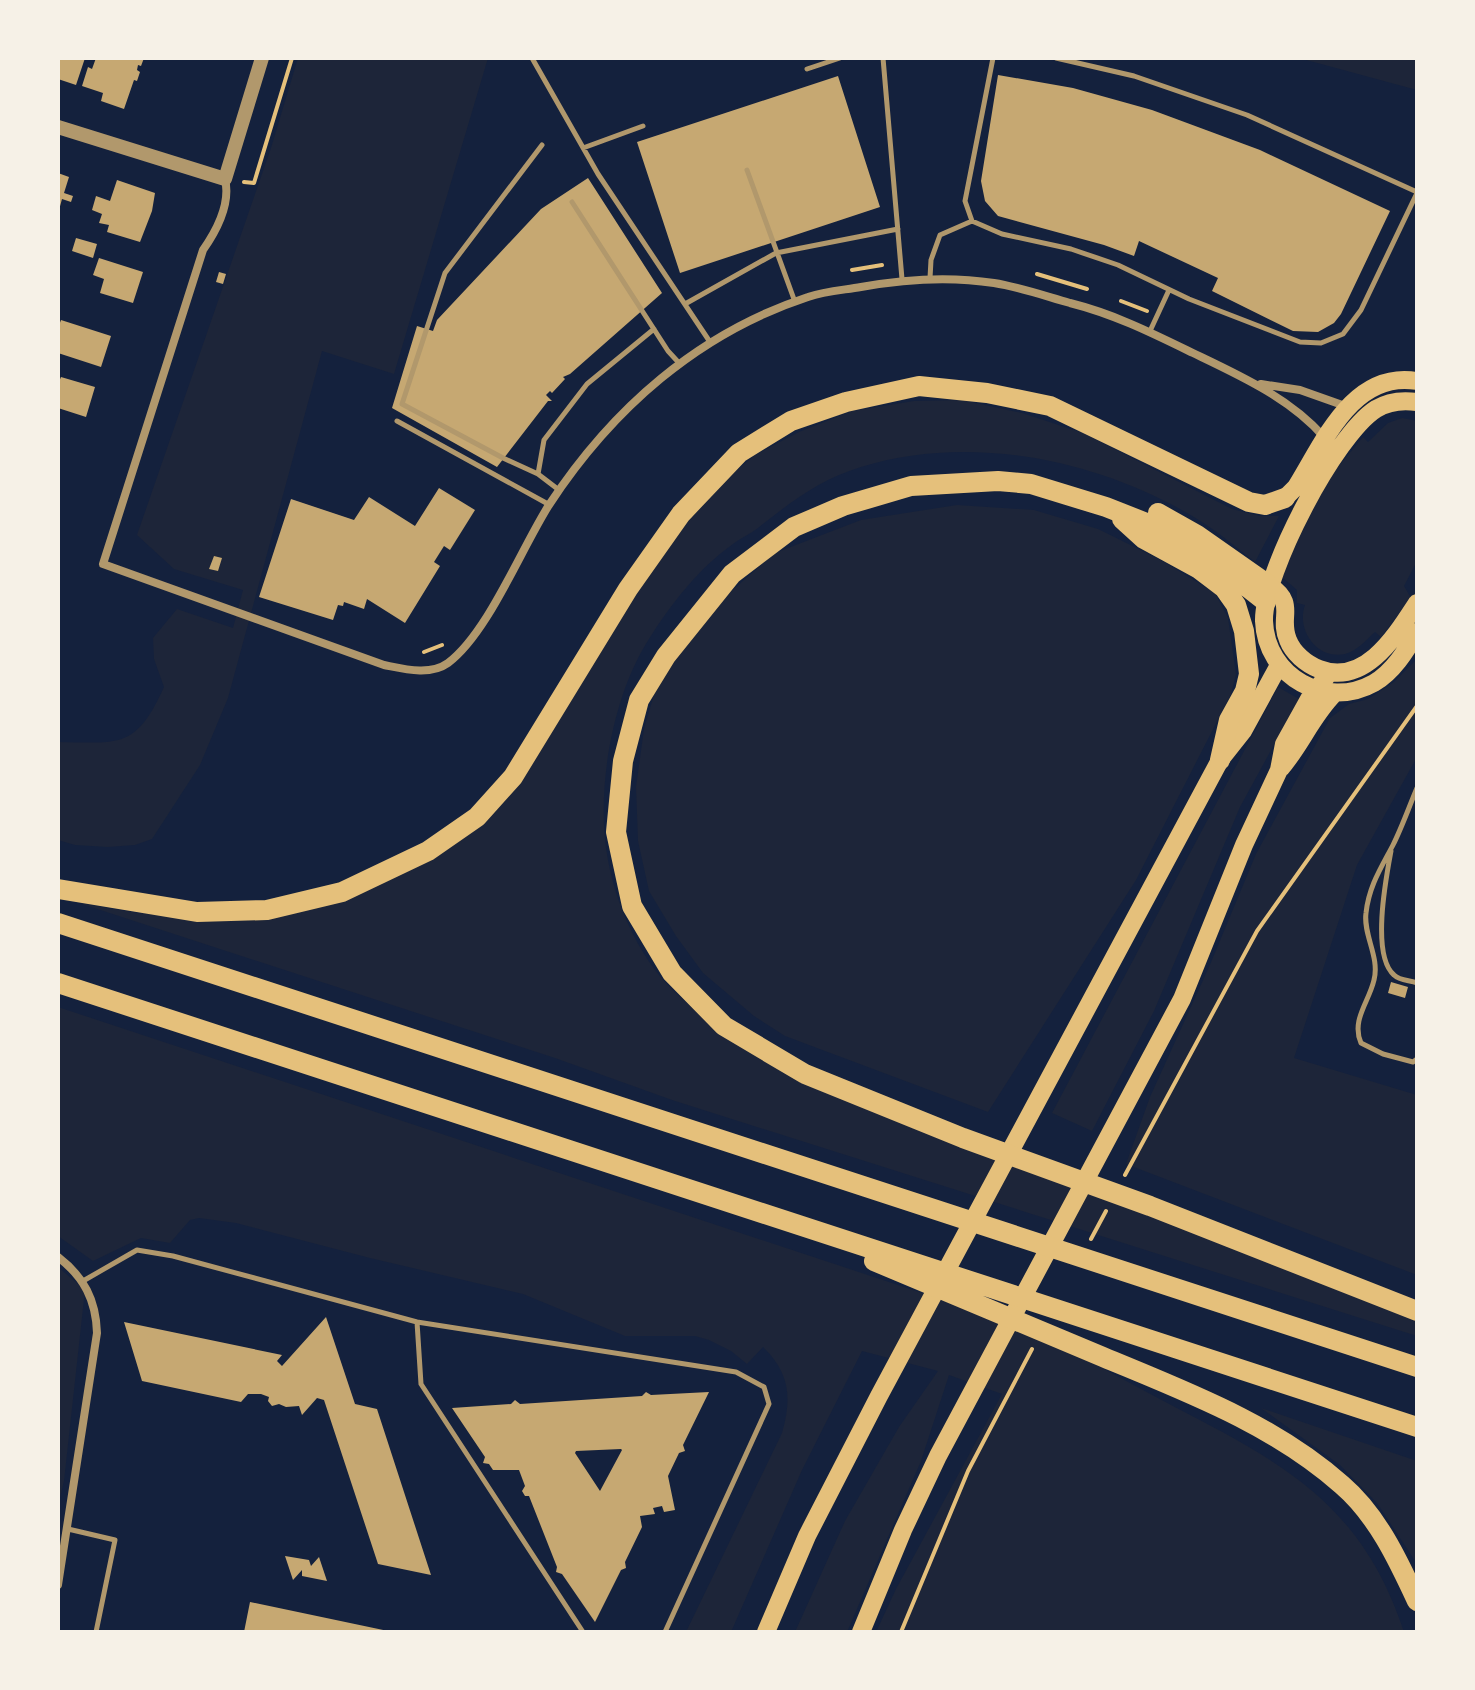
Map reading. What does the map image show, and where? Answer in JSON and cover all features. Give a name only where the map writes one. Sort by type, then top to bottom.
[{"type":"highway","points":[[58,889],[197,912],[267,910],[342,892],[428,851],[477,817],[513,777],[628,589],[681,514],[739,453],[791,421],[846,402],[919,386],[987,393],[1050,406],[1249,502],[1265,505],[1285,498]]},
{"type":"highway","points":[[1268,594],[1154,526],[1106,507],[1031,484],[998,481],[911,486],[843,506],[794,527],[732,574],[666,656],[639,700],[623,761],[616,832],[632,906],[672,973],[724,1026],[805,1074],[963,1138],[1150,1206],[1417,1311]]},
{"type":"highway","points":[[1106,507],[1144,539],[1199,569],[1224,588],[1236,605],[1244,631],[1249,674],[1245,691],[1229,720],[1220,760]]},
{"type":"highway","points":[[58,923],[1417,1367]]},
{"type":"highway","points":[[58,983],[1417,1427]]},
{"type":"highway","points":[[733,1203],[1244,1418],[1300,1452],[1345,1486],[1378,1526],[1417,1601]]},
{"type":"main road","points":[[1415,378],[1383,383],[1360,395],[1348,407],[1268,594],[1264,622],[1268,642],[1279,665],[1300,683],[1324,692],[1355,692],[1383,678],[1416,635]]},
{"type":"main road","points":[[1285,498],[1332,445],[1377,408],[1395,401],[1417,401]]},
{"type":"main road","points":[[1268,594],[1280,592],[1286,601],[1285,631],[1295,651],[1314,666],[1330,672],[1355,669],[1374,658],[1417,603]]},
{"type":"main road","points":[[766,1632],[807,1536],[889,1379],[1220,760],[1243,731],[1279,665]]},
{"type":"main road","points":[[861,1632],[903,1530],[966,1404],[1182,999],[1244,845],[1279,770],[1284,744],[1324,692],[1330,672]]},
{"type":"street","points":[[262,58],[225,179],[228,192],[216,231],[203,250],[103,564],[384,665],[417,672],[447,664],[478,630],[549,505],[595,444],[653,383],[726,331],[795,302],[810,296],[902,279],[994,283],[1104,312],[1150,331],[1256,384],[1309,422],[1332,445]]},
{"type":"street","points":[[58,127],[225,179]]},
{"type":"street","points":[[1256,384],[1300,390],[1348,407]]},
{"type":"street","points":[[58,1257],[83,1281],[94,1311],[97,1333],[58,1585]]},
{"type":"lane","points":[[532,58],[583,148],[710,342]]},
{"type":"lane","points":[[807,69],[840,58]]},
{"type":"lane","points":[[883,58],[902,279]]},
{"type":"lane","points":[[972,221],[965,201],[993,58]]},
{"type":"lane","points":[[930,278],[931,260],[940,235],[972,221],[1002,234],[1071,249],[1118,265],[1169,290],[1300,342],[1321,343],[1343,334],[1361,310],[1417,193],[1247,115],[1134,76],[1056,58]]},
{"type":"lane","points":[[583,148],[643,126]]},
{"type":"lane","points":[[542,145],[445,273],[402,404],[538,474],[560,491]]},
{"type":"lane","points":[[747,170],[795,302]]},
{"type":"lane","points":[[572,202],[680,364]]},
{"type":"lane","points":[[685,304],[776,253],[898,229]]},
{"type":"lane","points":[[1150,331],[1169,290]]},
{"type":"lane","points":[[538,474],[544,440],[587,384],[654,329]]},
{"type":"lane","points":[[397,421],[549,505]]},
{"type":"lane","points":[[1417,788],[1392,846],[1372,881],[1365,916],[1374,954],[1375,979],[1365,998],[1356,1032],[1361,1043],[1383,1054],[1413,1062],[1417,1059]]},
{"type":"lane","points":[[1392,846],[1383,891],[1381,923],[1387,968],[1396,979],[1417,983]]},
{"type":"lane","points":[[83,1281],[137,1250],[173,1256],[417,1322],[736,1372],[764,1387],[769,1404],[665,1632]]},
{"type":"lane","points":[[417,1322],[421,1384],[583,1632]]},
{"type":"lane","points":[[68,1529],[115,1540],[96,1632]]},
{"type":"path","points":[[243,181],[254,183],[292,58]]},
{"type":"path","points":[[839,273],[901,263]]},
{"type":"path","points":[[1033,273],[1088,289]]},
{"type":"path","points":[[1118,299],[1157,316]]},
{"type":"path","points":[[419,653],[442,645],[452,635]]},
{"type":"path","points":[[1157,1114],[1257,931],[1417,706]]},
{"type":"path","points":[[901,1632],[968,1471],[998,1414]]},
{"type":"shaded area","points":[[298,58],[488,58],[394,374],[322,351],[228,698],[200,765],[152,839],[135,845],[108,847],[75,845],[58,840],[58,742],[97,743],[124,738],[144,722],[164,687],[154,659],[153,638],[177,609],[233,628],[243,590],[174,569],[137,535],[271,148]]},
{"type":"shaded area","points":[[1299,58],[1417,58],[1417,90]]},
{"type":"shaded area","points":[[962,400],[1022,413],[1083,433],[1232,509],[1260,516],[1279,516],[1255,562],[1202,522],[1123,483],[1037,458],[992,453],[947,452],[904,457],[846,472],[806,492],[733,544],[697,575],[649,639],[625,688],[610,746],[604,805],[605,834],[615,890],[634,936],[668,985],[742,1046],[1417,1307],[1417,1336],[672,1100],[555,1058],[79,903],[138,913],[226,917],[424,857],[497,788],[658,538],[720,484],[755,455],[799,432],[852,411],[914,401]]},
{"type":"shaded area","points":[[1402,418],[1417,421],[1417,561],[1404,586],[1411,598],[1381,637],[1375,632],[1349,653],[1335,655],[1318,648],[1311,641],[1304,624],[1305,605],[1297,603],[1297,590],[1282,577],[1306,515],[1337,468],[1363,437],[1368,442],[1388,423]]},
{"type":"shaded area","points":[[957,505],[1034,510],[1098,529],[1161,560],[1215,593],[1228,618],[1236,674],[1231,694],[1136,880],[988,1112],[785,1036],[754,1016],[703,973],[676,936],[649,891],[638,841],[636,787],[644,729],[657,684],[704,615],[775,553],[861,520]]},
{"type":"shaded area","points":[[1417,659],[1417,757],[1357,865],[1294,1058],[1417,1095],[1417,1275],[1126,1164],[1150,1097],[1256,854],[1330,718],[1349,704],[1368,699],[1394,682]]},
{"type":"shaded area","points":[[1278,687],[1299,699],[1240,807],[1154,1011],[1092,1131],[1052,1113]]},
{"type":"shaded area","points":[[58,1007],[1037,1331],[1249,1447],[1314,1492],[1341,1519],[1366,1551],[1387,1588],[1404,1632],[876,1632],[896,1589],[1002,1394],[949,1375],[921,1461],[847,1632],[795,1632],[845,1521],[899,1427],[938,1371],[862,1351],[802,1470],[731,1632],[686,1632],[782,1433],[788,1397],[784,1376],[763,1347],[747,1364],[731,1351],[695,1336],[625,1336],[523,1294],[236,1223],[199,1218],[190,1220],[170,1243],[141,1238],[93,1261],[58,1236]]},
{"type":"shaded area","points":[[58,1267],[85,1290],[64,1481],[58,1506]]},
{"type":"shaded area","points":[[1261,1408],[1417,1461],[1417,1564],[1377,1503],[1340,1465]]},
{"type":"building","points":[[60,58],[85,58],[76,85],[58,79]]},
{"type":"building","points":[[96,58],[144,58],[141,66],[138,65],[140,72],[124,109],[101,101],[103,93],[82,86],[88,67],[92,69]]},
{"type":"building","points":[[998,75],[1073,88],[1152,110],[1260,150],[1390,211],[1341,314],[1334,323],[1318,332],[1293,331],[1212,291],[1218,278],[1139,241],[1134,256],[998,216],[985,201],[981,181]]},
{"type":"building","points":[[838,76],[880,207],[680,273],[637,142]]},
{"type":"building","points":[[58,173],[69,177],[64,193],[73,196],[71,202],[62,199],[59,210]]},
{"type":"building","points":[[588,178],[662,293],[563,377],[565,379],[552,393],[550,391],[546,395],[552,401],[548,401],[497,467],[392,408],[417,326],[433,331],[437,320],[541,209]]},
{"type":"building","points":[[117,180],[155,193],[152,211],[140,242],[107,232],[109,225],[99,223],[102,214],[92,210],[96,196],[110,201]]},
{"type":"building","points":[[76,238],[97,244],[93,258],[72,251]]},
{"type":"building","points":[[99,258],[143,272],[133,303],[100,293],[104,279],[93,275]]},
{"type":"building","points":[[219,272],[226,274],[223,284],[216,282]]},
{"type":"building","points":[[61,320],[111,336],[101,367],[58,353]]},
{"type":"building","points":[[61,377],[95,387],[86,417],[58,408]]},
{"type":"building","points":[[439,488],[475,510],[450,550],[444,546],[434,562],[440,566],[405,623],[367,599],[364,609],[344,602],[343,606],[338,605],[333,620],[259,597],[291,499],[354,520],[369,497],[415,526]]},
{"type":"building","points":[[214,556],[222,558],[218,571],[209,569]]},
{"type":"building","points":[[1391,982],[1408,987],[1405,998],[1388,993]]},
{"type":"building","points":[[326,1317],[355,1404],[377,1409],[431,1575],[378,1564],[324,1400],[317,1398],[302,1415],[299,1406],[272,1406],[269,1397],[261,1394],[248,1394],[241,1402],[142,1381],[124,1322],[282,1355],[277,1361],[282,1366]]},
{"type":"building","points":[[646,1392],[651,1395],[709,1392],[683,1445],[685,1451],[679,1453],[668,1476],[675,1510],[664,1512],[662,1506],[653,1508],[655,1514],[640,1516],[642,1527],[625,1562],[626,1568],[621,1570],[595,1622],[562,1574],[556,1572],[557,1567],[529,1496],[522,1491],[525,1486],[519,1470],[493,1470],[489,1464],[483,1463],[485,1457],[452,1408],[511,1404],[515,1400],[520,1404],[642,1396]],"holes":[[[622,1450],[600,1491],[575,1453],[576,1451]]]},
{"type":"building","points":[[285,1556],[309,1560],[311,1566],[319,1557],[327,1581],[302,1576],[302,1570],[293,1580]]},
{"type":"building","points":[[250,1602],[388,1631],[388,1632],[244,1632]]}]
